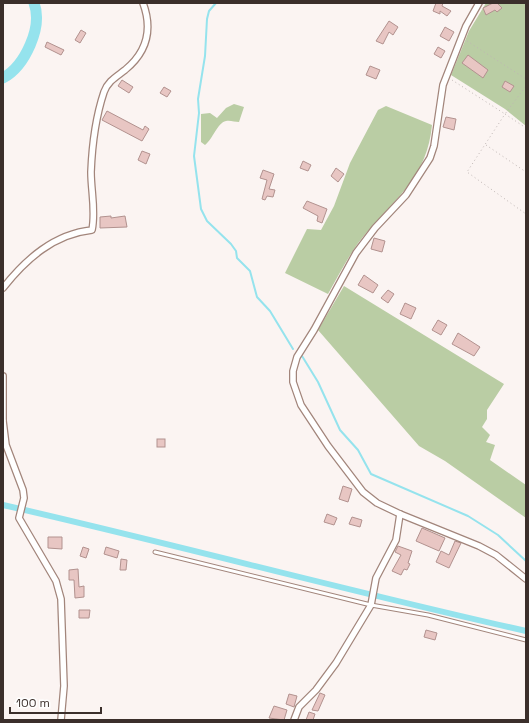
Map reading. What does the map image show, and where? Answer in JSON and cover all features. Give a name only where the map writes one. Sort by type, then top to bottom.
[{"type":"street","points":[[3,288],[16,271],[55,240],[76,232],[92,230],[93,210],[91,173],[100,108],[109,81],[137,59],[148,35],[149,21],[143,3]]},
{"type":"street","points":[[479,3],[473,12],[462,37],[440,95],[434,146],[430,158],[406,195],[375,228],[356,253],[314,330],[297,357],[293,371],[293,382],[301,405],[354,482],[363,492],[377,503],[400,514],[479,546],[496,555],[526,578]]},
{"type":"street","points":[[3,376],[3,421],[6,445],[23,490],[24,498],[19,518],[56,581],[61,599],[64,686],[61,720]]},
{"type":"street","points":[[294,720],[299,707],[316,690],[336,663],[371,605],[376,578],[396,540],[400,514]]},
{"type":"lane","points":[[155,552],[371,605],[428,616],[526,640]]},
{"type":"path","points":[[462,37],[526,79]]},
{"type":"path","points":[[446,77],[526,128]]},
{"type":"path","points":[[526,86],[505,114],[467,172],[526,214]]},
{"type":"path","points":[[486,145],[526,172]]},
{"type":"green space","points":[[486,3],[526,3],[526,126],[505,109],[451,75],[469,31]]},
{"type":"green space","points":[[234,104],[244,107],[239,122],[223,122],[205,145],[201,142],[201,114],[210,113],[217,118],[226,108]]},
{"type":"green space","points":[[386,106],[432,125],[429,143],[424,158],[409,184],[361,239],[328,294],[285,273],[307,229],[321,230],[334,206],[350,163],[378,110]]},
{"type":"green space","points":[[344,286],[504,384],[487,410],[487,419],[482,427],[490,435],[486,442],[495,445],[490,460],[526,485],[526,518],[445,461],[419,446],[318,330]]},
{"type":"building","points":[[436,3],[443,3],[442,6],[451,11],[447,16],[440,11],[440,14],[433,11]]},
{"type":"building","points":[[493,3],[497,3],[502,8],[497,12],[495,10],[486,15],[483,8]]},
{"type":"building","points":[[389,21],[398,27],[393,35],[389,32],[383,44],[376,41]]},
{"type":"building","points":[[445,27],[454,32],[449,41],[440,36]]},
{"type":"building","points":[[81,30],[86,33],[80,43],[75,40]]},
{"type":"building","points":[[47,42],[64,50],[61,55],[45,47]]},
{"type":"building","points":[[438,47],[445,51],[441,58],[434,54]]},
{"type":"building","points":[[468,55],[488,70],[483,78],[462,63]]},
{"type":"building","points":[[370,66],[380,70],[376,79],[366,75]]},
{"type":"building","points":[[122,80],[133,87],[129,93],[118,86]]},
{"type":"building","points":[[505,81],[514,86],[510,92],[502,87]]},
{"type":"building","points":[[164,87],[171,91],[167,97],[160,93]]},
{"type":"building","points":[[107,111],[143,130],[145,126],[149,129],[142,141],[102,120]]},
{"type":"building","points":[[446,117],[456,119],[454,130],[443,127]]},
{"type":"building","points":[[142,151],[150,154],[146,164],[138,160]]},
{"type":"building","points":[[303,161],[311,165],[308,171],[300,168]]},
{"type":"building","points":[[336,168],[344,174],[338,182],[331,176]]},
{"type":"building","points":[[263,170],[274,174],[269,189],[275,190],[273,197],[267,196],[265,200],[262,199],[267,180],[260,178]]},
{"type":"building","points":[[307,201],[327,209],[322,223],[317,221],[318,216],[303,208]]},
{"type":"building","points":[[111,216],[111,218],[125,216],[127,227],[100,228],[100,217]]},
{"type":"building","points":[[374,238],[385,241],[382,252],[371,249]]},
{"type":"building","points":[[364,275],[378,285],[373,293],[358,285]]},
{"type":"building","points":[[388,290],[394,294],[388,303],[381,298]]},
{"type":"building","points":[[405,303],[416,308],[411,319],[400,314]]},
{"type":"building","points":[[438,320],[447,325],[441,335],[432,330]]},
{"type":"building","points":[[458,333],[480,347],[474,356],[452,344]]},
{"type":"building","points":[[157,439],[165,439],[165,447],[157,447]]},
{"type":"building","points":[[343,486],[352,489],[348,502],[339,499]]},
{"type":"building","points":[[327,514],[337,518],[334,525],[324,522]]},
{"type":"building","points":[[352,517],[362,520],[360,527],[349,524]]},
{"type":"building","points":[[422,528],[445,538],[439,551],[416,541]]},
{"type":"building","points":[[48,537],[62,537],[62,549],[48,548]]},
{"type":"building","points":[[455,541],[461,543],[449,568],[436,562],[441,551],[449,555]]},
{"type":"building","points":[[398,546],[412,551],[408,563],[410,564],[407,570],[404,569],[401,575],[392,571],[401,555],[395,552]]},
{"type":"building","points":[[83,547],[89,549],[86,558],[80,556]]},
{"type":"building","points":[[106,547],[119,551],[117,558],[104,554]]},
{"type":"building","points":[[121,559],[127,560],[126,570],[120,570]]},
{"type":"building","points":[[78,569],[79,587],[84,586],[84,597],[75,598],[74,580],[69,580],[69,570]]},
{"type":"building","points":[[79,610],[90,610],[89,618],[79,618]]},
{"type":"building","points":[[426,630],[437,633],[435,640],[424,637]]},
{"type":"building","points":[[320,693],[325,695],[318,711],[312,710]]},
{"type":"building","points":[[289,694],[297,696],[294,707],[286,704]]},
{"type":"building","points":[[274,706],[287,710],[284,720],[269,718]]},
{"type":"building","points":[[309,712],[315,714],[313,720],[306,720]]},
{"type":"waterway","points":[[3,78],[18,65],[30,45],[36,23],[34,3]]},
{"type":"waterway","points":[[216,3],[209,11],[207,19],[205,56],[198,99],[199,113],[194,156],[201,209],[207,221],[231,244],[236,251],[237,258],[250,271],[257,297],[270,311],[293,349]]},
{"type":"waterway","points":[[302,356],[318,382],[340,430],[358,450],[371,474],[468,516],[498,535],[526,561]]},
{"type":"waterway","points":[[3,505],[526,631]]}]
